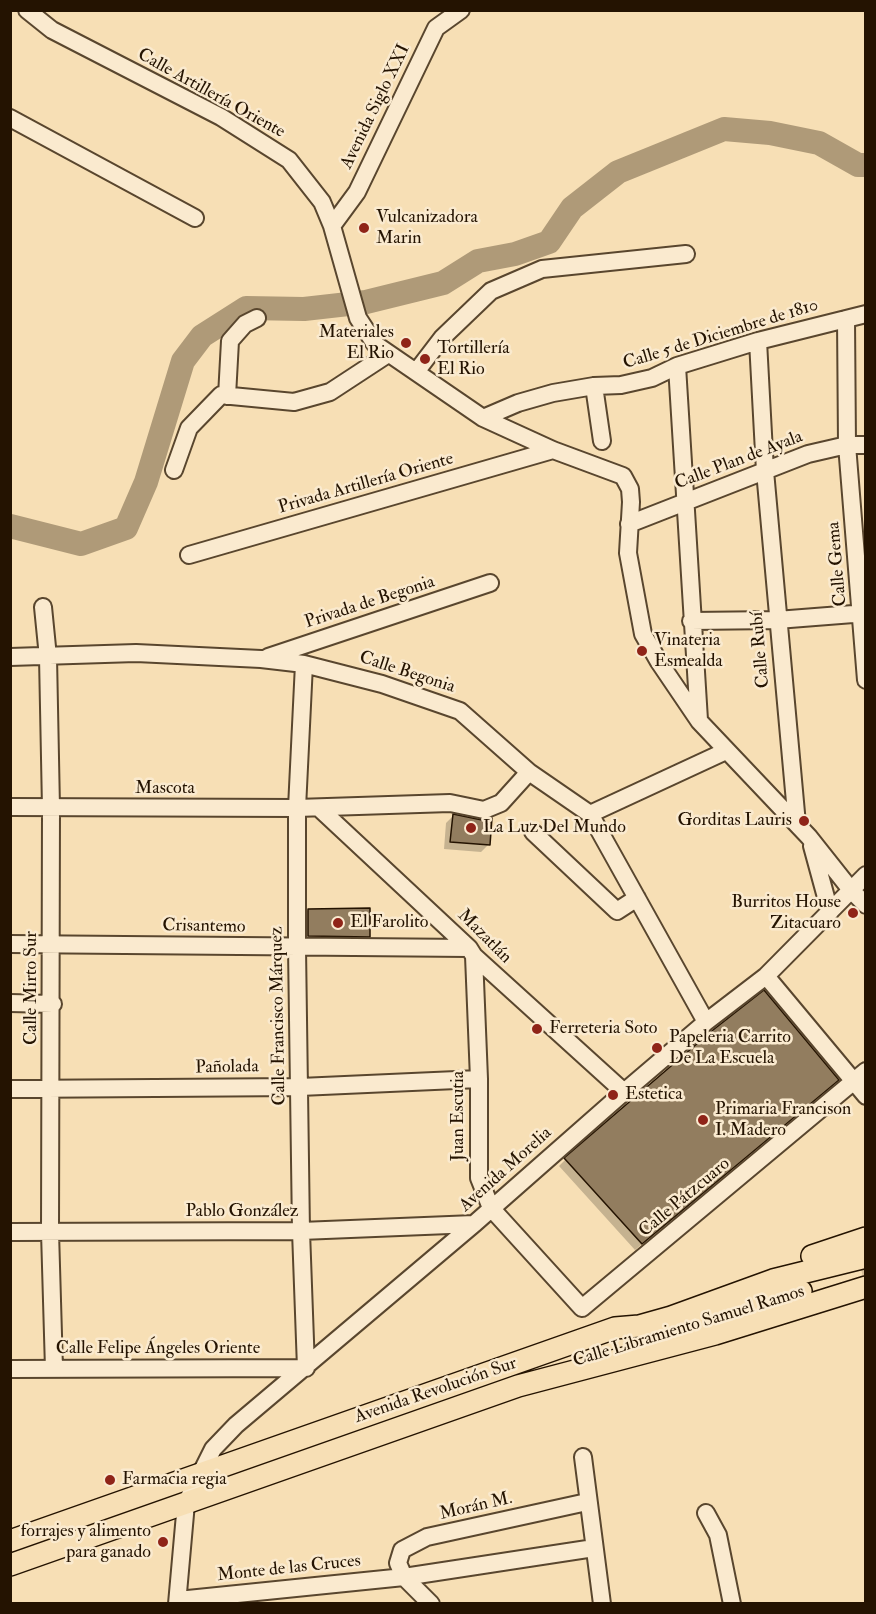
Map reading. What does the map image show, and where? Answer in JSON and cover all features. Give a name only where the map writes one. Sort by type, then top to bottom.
[{"type":"main road","name":"Avenida Revolución Sur","points":[[10,1541],[615,1328],[628,1316],[865,1255]]},
{"type":"main road","name":"Avenida Revolución Sur","points":[[10,1565],[518,1386],[705,1337],[865,1255]]},
{"type":"street","name":"Calle Artillería Oriente","points":[[27,10],[52,30],[221,117],[290,160],[321,202],[332,226],[358,318],[382,349],[483,418],[553,450],[623,476],[632,502],[628,553],[644,634],[659,662],[699,721],[809,837],[851,890],[866,905]]},
{"type":"street","points":[[431,10],[436,28]]},
{"type":"street","name":"Avenida Siglo XXI","points":[[332,226],[357,192],[436,28],[461,10]]},
{"type":"street","points":[[10,118],[195,218]]},
{"type":"street","points":[[416,372],[442,338],[491,291],[542,269],[686,254]]},
{"type":"street","name":"Calle 5 de Diciembre de 1810","points":[[483,418],[518,403],[594,386],[621,385],[652,378],[677,366],[758,341],[866,314]]},
{"type":"street","points":[[227,396],[230,341],[245,324],[257,318]]},
{"type":"street","name":"Calle Gema","points":[[846,319],[848,445],[863,613],[866,680]]},
{"type":"street","name":"Calle Rubí","points":[[758,341],[765,471],[777,620],[797,824]]},
{"type":"street","points":[[174,470],[189,428],[221,395],[294,402],[330,392],[382,349]]},
{"type":"street","points":[[677,366],[699,721]]},
{"type":"street","points":[[594,386],[602,441]]},
{"type":"street","name":"Calle Plan de Ayala","points":[[629,524],[808,454],[848,445],[866,445]]},
{"type":"street","name":"Privada Artillería Oriente","points":[[189,555],[553,450]]},
{"type":"street","name":"Privada de Begonia","points":[[261,659],[490,583]]},
{"type":"street","name":"Calle Mirto Sur","points":[[43,607],[48,657],[51,808],[53,1004],[50,1090],[54,1369]]},
{"type":"street","points":[[691,621],[777,620],[863,613]]},
{"type":"street","name":"Calle Begonia","points":[[10,657],[136,654],[261,659],[304,664],[381,684],[460,711],[529,772],[590,814],[706,1022]]},
{"type":"street","name":"Calle Francisco Márquez","points":[[304,664],[297,808],[297,948],[301,1232],[306,1368]]},
{"type":"street","points":[[590,814],[726,751]]},
{"type":"street","name":"Mascota","points":[[10,807],[320,808],[450,802],[484,810],[501,803],[529,772]]},
{"type":"street","name":"Mazatlán","points":[[320,808],[471,952],[624,1092]]},
{"type":"street","points":[[534,832],[616,911],[637,898]]},
{"type":"street","points":[[809,837],[830,912]]},
{"type":"street","name":"Avenida Morelia","points":[[186,1503],[213,1449],[236,1425],[474,1224],[706,1022],[766,976],[866,875]]},
{"type":"street","name":"Crisantemo","points":[[10,944],[471,952]]},
{"type":"street","name":"Juan Escutia","points":[[471,952],[479,1079],[479,1178],[491,1208],[579,1306],[584,1308]]},
{"type":"street","points":[[766,976],[860,1077],[866,1096]]},
{"type":"street","points":[[10,1003],[53,1004]]},
{"type":"street","name":"Calle Pátzcuaro","points":[[584,1308],[860,1077]]},
{"type":"street","name":"Pañolada","points":[[10,1089],[300,1087],[479,1079]]},
{"type":"street","name":"Pablo González","points":[[10,1233],[301,1232],[474,1224]]},
{"type":"street","name":"Calle Felipe Ángeles Oriente","points":[[10,1370],[306,1368]]},
{"type":"street","points":[[583,1457],[602,1604]]},
{"type":"street","name":"Morán M.","points":[[404,1577],[398,1563],[402,1550],[427,1537],[588,1502]]},
{"type":"street","points":[[178,1601],[186,1503]]},
{"type":"street","points":[[706,1513],[718,1534],[732,1604]]},
{"type":"street","name":"Monte de las Cruces","points":[[178,1601],[294,1596],[594,1548]]},
{"type":"street","points":[[404,1577],[431,1604]]},
{"type":"building","name":"La Luz Del Mundo","points":[[453,814],[482,820],[492,818],[490,845],[450,842]]},
{"type":"building","name":"El Farolito","points":[[370,908],[370,937],[308,936],[308,909]]},
{"type":"building","name":"Primaria Francison I. Madero","points":[[764,990],[839,1080],[642,1244],[564,1158],[713,1030]]},
{"type":"waterway","points":[[10,526],[81,544],[126,528],[146,482],[183,361],[202,336],[246,308],[304,309],[366,302],[443,283],[478,261],[515,254],[549,242],[572,208],[618,172],[724,129],[770,133],[819,143],[858,165],[866,165]]},
{"type":"tunnel","points":[[862,1273],[866,1272]]},
{"type":"place","name":"Vulcanizadora Marin","points":[[364,228]]},
{"type":"place","name":"Materiales El Rio","points":[[406,343]]},
{"type":"place","name":"Tortillería El Rio","points":[[425,359]]},
{"type":"place","name":"Vinateria Esmealda","points":[[642,651]]},
{"type":"place","name":"Gorditas Lauris","points":[[804,821]]},
{"type":"place","name":"La Luz Del Mundo","points":[[471,828]]},
{"type":"place","name":"Burritos House Zitacuaro","points":[[853,913]]},
{"type":"place","name":"El Farolito","points":[[338,923]]},
{"type":"place","name":"Ferreteria Soto","points":[[537,1029]]},
{"type":"place","name":"Papeleria Carrito De La Escuela","points":[[657,1048]]},
{"type":"place","name":"Estetica","points":[[613,1095]]},
{"type":"place","name":"Primaria Francison I. Madero","points":[[703,1120]]},
{"type":"place","name":"Farmacia regia","points":[[110,1480]]},
{"type":"place","name":"forrajes y alimento para ganado","points":[[163,1542]]}]
